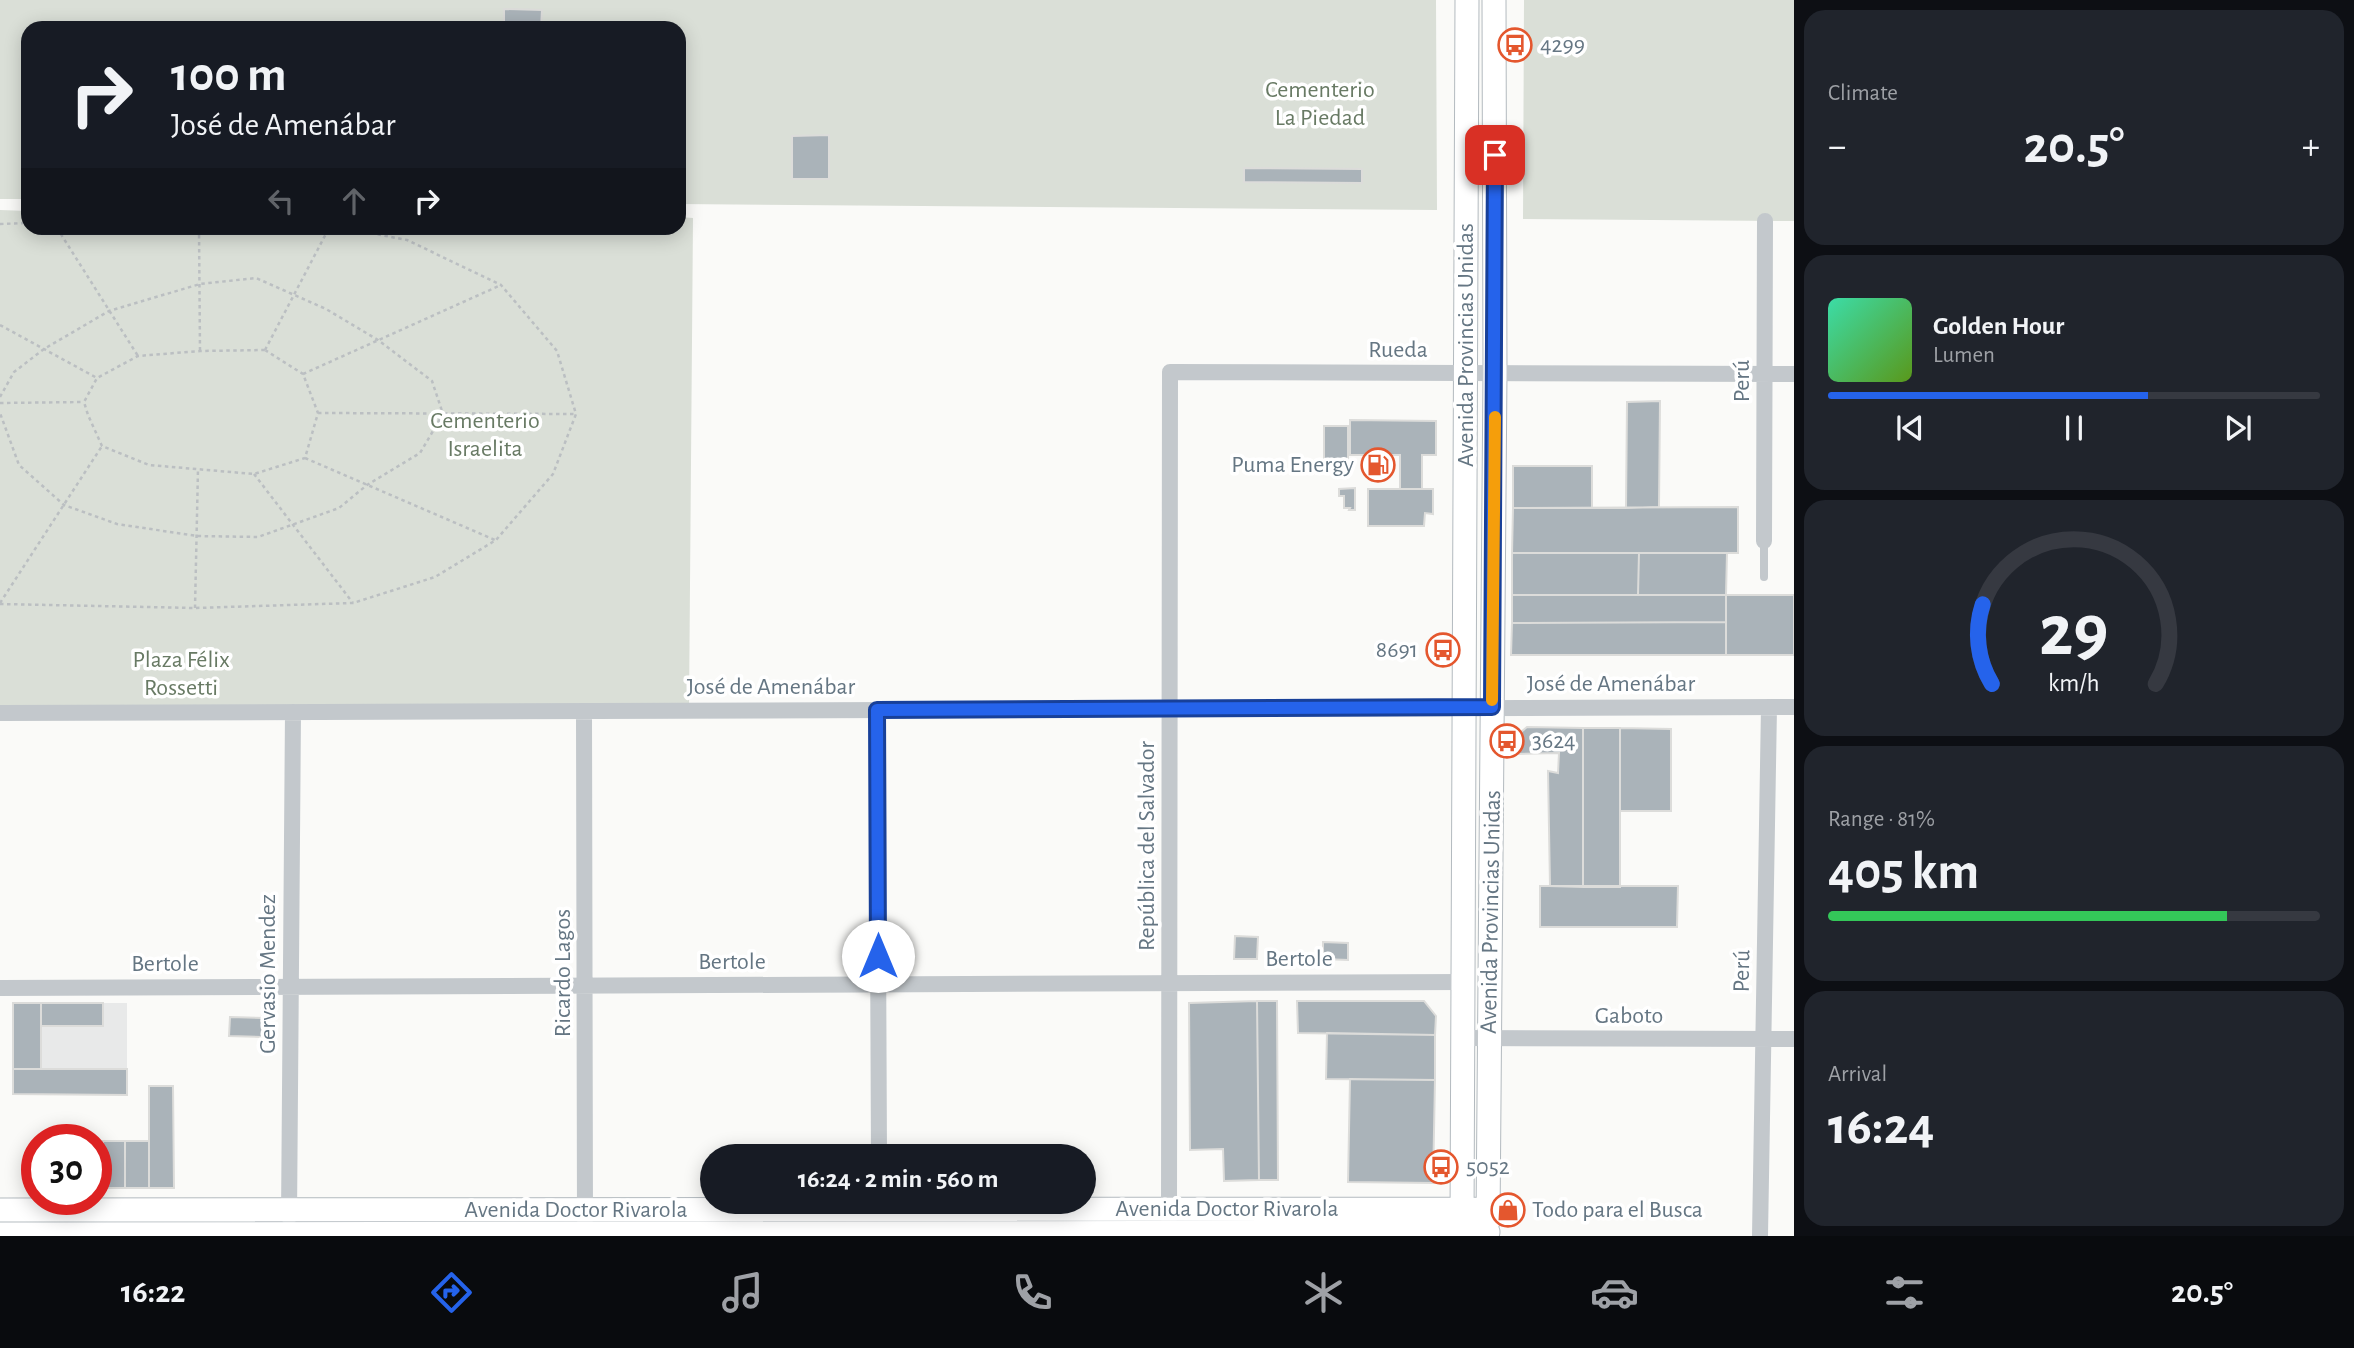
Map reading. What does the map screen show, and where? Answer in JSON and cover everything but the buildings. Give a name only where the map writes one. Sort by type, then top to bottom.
[{"type":"main road","name":"Avenida Provincias Unidas","points":[[1462,1226],[1467,373],[1466,0]]},
{"type":"main road","name":"Avenida Provincias Unidas","points":[[1488,1226],[1495,373],[1494,0]]},
{"type":"main road","name":"Avenida Doctor Rivarola","points":[[0,1210],[700,1208]]},
{"type":"main road","name":"Avenida Doctor Rivarola","points":[[995,1214],[1169,1226]]},
{"type":"main road","name":"Avenida Doctor Rivarola","points":[[0,1234],[879,1234],[1169,1226],[1488,1226]]},
{"type":"street","name":"Perú","points":[[1764,541],[1765,221]]},
{"type":"street","name":"Rueda","points":[[1170,372],[1794,374]]},
{"type":"street","name":"República del Salvador","points":[[1169,1226],[1170,372]]},
{"type":"street","name":"Perú","points":[[1760,1236],[1769,707]]},
{"type":"street","name":"José de Amenábar","points":[[0,713],[1794,707]]},
{"type":"street","points":[[877,710],[879,1144]]},
{"type":"street","name":"Ricardo Lagos","points":[[584,711],[585,1234]]},
{"type":"street","name":"Gervasio Mendez","points":[[289,1235],[293,712]]},
{"type":"street","name":"Bertole","points":[[0,988],[1464,982]]},
{"type":"street","name":"Gaboto","points":[[1463,1038],[1794,1039]]},
{"type":"street","points":[[879,1214],[879,1234]]},
{"type":"lane","points":[[1764,541],[1764,577]]},
{"type":"path","points":[[0,224],[21,223]]},
{"type":"path","points":[[61,235],[138,356]]},
{"type":"path","points":[[199,235],[200,351]]},
{"type":"path","points":[[265,350],[325,235]]},
{"type":"path","points":[[0,603],[195,608],[354,603],[435,577],[496,540],[553,474],[576,414],[557,351],[501,285],[407,240],[381,235]]},
{"type":"path","points":[[0,397],[14,372],[44,349],[109,311],[200,284],[256,278],[326,309],[378,340],[432,380],[443,414],[421,453],[367,485],[339,508],[258,537],[197,536],[117,524],[64,505],[19,466],[0,412]]},
{"type":"path","points":[[303,374],[501,285]]},
{"type":"path","points":[[0,325],[97,378]]},
{"type":"path","points":[[305,458],[318,413],[303,374],[265,350],[138,356],[97,378],[84,402],[102,446],[149,465],[254,474],[305,458],[496,540]]},
{"type":"path","points":[[0,403],[84,402]]},
{"type":"path","points":[[318,413],[576,414]]},
{"type":"path","points":[[0,603],[102,446]]},
{"type":"path","points":[[195,608],[198,469]]},
{"type":"path","points":[[254,474],[354,603]]},
{"type":"shaded area","points":[[13,1003],[127,1003],[127,1095],[13,1094]]},
{"type":"green space","name":"Cementerio La Piedad","points":[[0,0],[1436,0],[1437,210],[686,204],[686,21],[21,21],[21,199],[0,199]]},
{"type":"green space","points":[[1524,0],[1794,0],[1794,221],[1523,219]]},
{"type":"green space","name":"Cementerio Israelita","points":[[0,210],[21,211],[21,235],[686,235],[686,218],[693,218],[689,708],[0,708]]},
{"type":"slow traffic","points":[[1492,700],[1495,417]]},
{"type":"place","name":"4299","points":[[1515,45]]},
{"type":"place","name":"Puma Energy","points":[[1378,465]]},
{"type":"place","name":"8691","points":[[1443,650]]},
{"type":"place","name":"3624","points":[[1507,741]]},
{"type":"place","name":"5052","points":[[1441,1167]]},
{"type":"place","name":"Todo para el Busca","points":[[1508,1210]]},
{"type":"route","points":[[878,956],[877,710],[1492,707],[1495,155]]},
{"type":"park label","name":"Plaza Félix Rossetti","points":[[181,674]]}]
